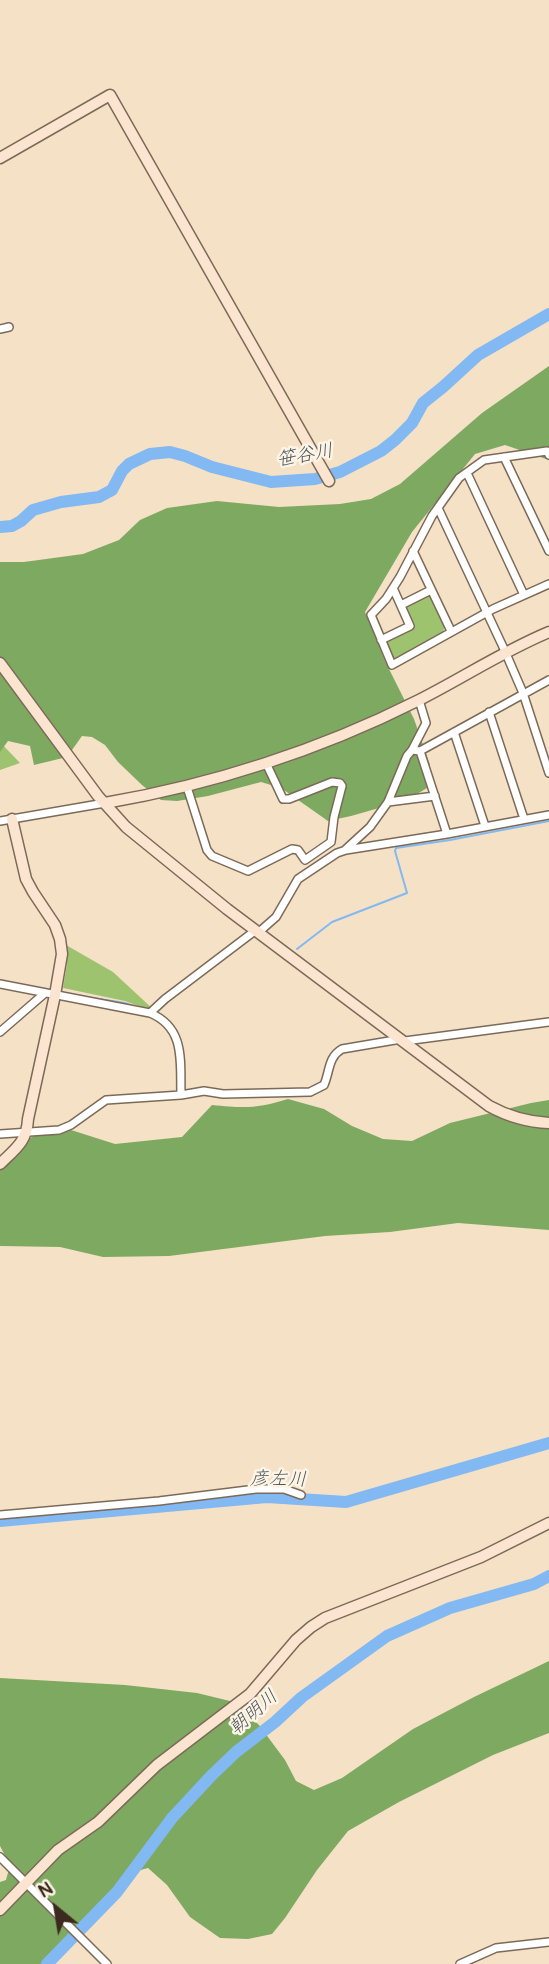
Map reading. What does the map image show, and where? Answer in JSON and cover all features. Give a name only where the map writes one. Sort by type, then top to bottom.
[{"type":"street","points":[[0,158],[110,95],[327,476]]},
{"type":"street","points":[[0,329],[9,327]]},
{"type":"street","points":[[549,455],[547,451],[484,460],[460,478],[432,516],[393,588],[371,615],[392,666],[487,612],[549,584]]},
{"type":"street","points":[[504,457],[549,551]]},
{"type":"street","points":[[467,473],[524,595]]},
{"type":"street","points":[[438,508],[523,693],[549,773]]},
{"type":"street","points":[[413,551],[451,631]]},
{"type":"street","points":[[381,640],[410,626],[393,588]]},
{"type":"street","points":[[401,605],[431,590]]},
{"type":"street","points":[[0,821],[187,787],[266,763],[342,734],[419,700],[505,652],[549,632]]},
{"type":"street","points":[[0,663],[74,765],[126,827],[227,909],[489,1106],[510,1117],[549,1123]]},
{"type":"street","points":[[346,849],[370,827],[388,802],[407,756],[549,680]]},
{"type":"street","points":[[419,700],[426,723],[416,750],[447,834]]},
{"type":"street","points":[[489,712],[524,820]]},
{"type":"street","points":[[454,732],[485,826]]},
{"type":"street","points":[[187,787],[207,850],[212,856],[248,871],[292,849],[298,850],[305,860],[331,842],[342,786],[332,782],[286,800],[281,796],[266,763]]},
{"type":"street","points":[[388,802],[435,796]]},
{"type":"street","points":[[150,1013],[165,999],[276,918],[298,879],[337,853],[346,849],[549,816]]},
{"type":"street","points":[[0,1164],[22,1143],[28,1131],[50,994],[61,963],[60,939],[55,925],[26,879],[12,819]]},
{"type":"street","points":[[0,984],[150,1013],[162,1018],[178,1039],[181,1095]]},
{"type":"street","points":[[0,1032],[50,994]]},
{"type":"street","points":[[0,1133],[59,1130],[71,1125],[106,1100],[204,1091],[223,1094],[310,1092],[324,1085],[331,1058],[342,1049],[549,1022]]},
{"type":"street","points":[[0,1515],[159,1501],[256,1489],[284,1489],[301,1495]]},
{"type":"street","points":[[0,1910],[30,1887],[58,1850],[98,1822],[157,1765],[250,1695],[296,1640],[311,1627],[325,1618],[501,1548],[549,1523]]},
{"type":"street","points":[[0,1857],[107,1964]]},
{"type":"street","points":[[460,1964],[496,1948],[549,1942]]},
{"type":"green space","points":[[549,366],[549,460],[505,445],[475,454],[412,532],[365,612],[385,661],[414,719],[430,765],[427,788],[407,800],[328,821],[281,788],[261,782],[208,796],[177,801],[161,800],[118,762],[105,745],[92,737],[82,736],[67,757],[34,765],[30,746],[8,741],[0,752],[0,562],[24,562],[83,554],[119,540],[140,520],[167,508],[217,501],[279,507],[340,504],[371,499],[400,484],[482,413]]},
{"type":"green space","points":[[429,593],[445,626],[443,632],[396,659],[391,656],[384,641],[413,627],[404,607]]},
{"type":"green space","points":[[0,742],[20,763],[0,770]]},
{"type":"green space","points":[[66,945],[113,972],[154,1010],[63,988],[67,964]]},
{"type":"green space","points":[[288,1099],[324,1109],[352,1126],[383,1139],[412,1141],[450,1123],[549,1100],[549,1230],[458,1223],[390,1232],[325,1236],[169,1256],[103,1257],[60,1247],[0,1246],[0,1158],[6,1151],[34,1136],[71,1130],[115,1144],[182,1137],[212,1105],[250,1107]]},
{"type":"green space","points":[[549,1661],[549,1733],[493,1755],[348,1831],[272,1934],[248,1939],[220,1938],[190,1917],[167,1885],[148,1868],[131,1875],[116,1886],[46,1964],[0,1964],[0,1882],[6,1880],[10,1865],[0,1846],[0,1678],[125,1685],[197,1693],[234,1702],[259,1725],[285,1760],[296,1781],[314,1790],[342,1778],[413,1729]]},
{"type":"waterway","name":"笹谷川","points":[[0,527],[12,526],[33,510],[61,502],[99,497],[112,490],[129,464],[150,454],[170,452],[212,467],[271,482],[315,479],[340,472],[381,451],[395,440],[412,423],[423,403],[478,355],[549,314]]},
{"type":"waterway","points":[[297,949],[332,922],[407,893],[396,848],[549,821]]},
{"type":"waterway","points":[[80,996],[136,1007]]},
{"type":"waterway","name":"彦左川","points":[[0,1521],[267,1497],[346,1502],[549,1443]]},
{"type":"waterway","name":"朝明川","points":[[47,1964],[117,1892],[172,1818],[211,1776],[302,1697],[387,1636],[450,1608],[534,1584],[549,1576]]}]
